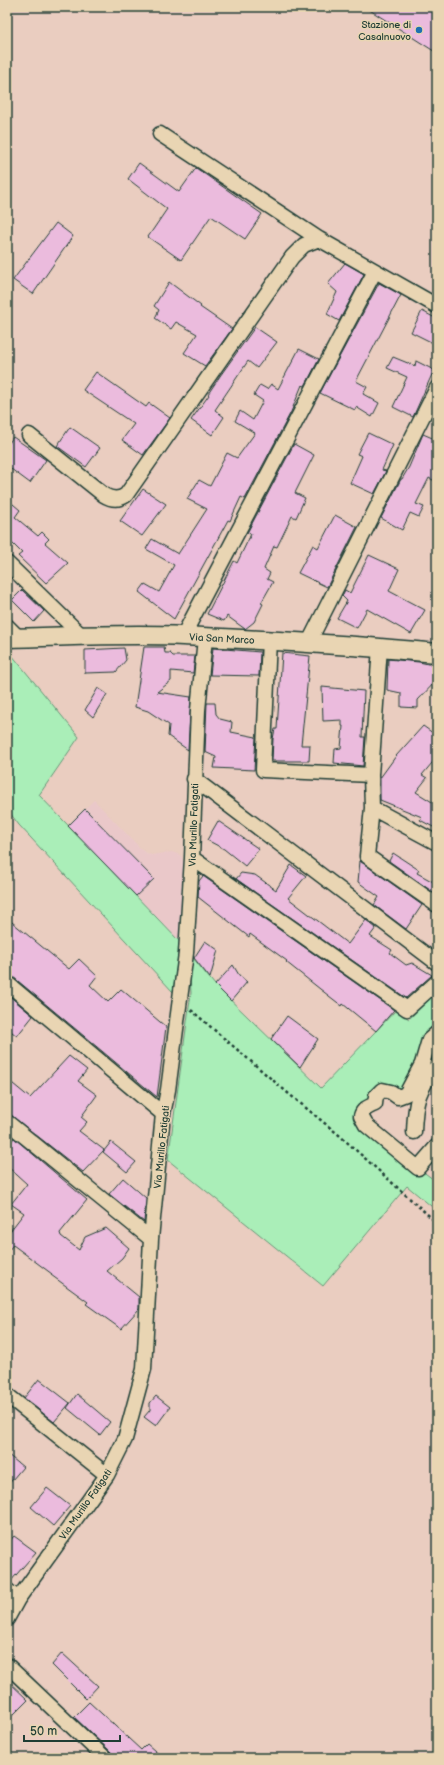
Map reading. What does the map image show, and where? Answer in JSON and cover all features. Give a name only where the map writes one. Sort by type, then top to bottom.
[{"type":"main road","name":"Via San Marco","points":[[11,634],[183,636],[309,642],[437,653]]},
{"type":"street","points":[[160,134],[318,239],[437,306]]},
{"type":"street","points":[[28,435],[104,496],[118,499],[126,495],[292,257],[304,245],[318,239]]},
{"type":"street","points":[[183,636],[375,271]]},
{"type":"street","points":[[309,642],[437,388]]},
{"type":"street","points":[[7,563],[82,636]]},
{"type":"street","name":"Via Murillo Fatigati","points":[[7,1619],[18,1599],[107,1475],[125,1439],[144,1369],[151,1239],[163,1114],[168,1090],[186,953],[192,858],[198,710],[205,638]]},
{"type":"street","points":[[269,640],[263,770],[371,775]]},
{"type":"street","points":[[380,647],[371,775],[372,808],[367,856],[437,905]]},
{"type":"street","points":[[194,780],[437,963]]},
{"type":"street","points":[[372,808],[437,843]]},
{"type":"street","points":[[192,858],[407,1009],[437,982]]},
{"type":"street","points":[[7,983],[163,1114]]},
{"type":"street","points":[[437,1033],[429,1040],[422,1064],[406,1094],[398,1097],[391,1092],[382,1090],[376,1096],[375,1104],[362,1112],[360,1116],[366,1125],[418,1168],[437,1146]]},
{"type":"street","points":[[414,1132],[415,1107],[418,1094],[437,1066]]},
{"type":"street","points":[[7,1122],[151,1239]]},
{"type":"street","points":[[7,1395],[107,1475]]},
{"type":"street","points":[[7,1590],[18,1599]]},
{"type":"street","points":[[7,1665],[105,1758]]},
{"type":"path","points":[[180,1001],[339,1135],[437,1223]]},
{"type":"shaded area","points":[[94,800],[143,851],[151,855],[172,852],[180,855],[186,866],[181,943],[68,826]]},
{"type":"green space","points":[[7,649],[79,737],[39,795],[180,942],[173,992],[19,825],[7,809]]},
{"type":"green space","points":[[189,953],[215,985],[321,1088],[396,1010],[409,1019],[437,992],[437,1033],[406,1094],[391,1092],[362,1112],[418,1168],[437,1182],[437,1211],[407,1186],[323,1286],[168,1160],[191,993]]},
{"type":"building","name":"Stazione di Casalnuovo","points":[[365,7],[437,7],[437,53]]},
{"type":"building","points":[[139,163],[179,192],[196,168],[262,214],[245,239],[211,216],[181,260],[148,237],[167,209],[128,179]]},
{"type":"building","points":[[56,223],[73,236],[33,294],[13,280]]},
{"type":"building","points":[[345,263],[364,274],[339,321],[327,314],[337,292],[328,284]]},
{"type":"building","points":[[169,282],[201,306],[200,307],[232,329],[205,366],[184,353],[197,334],[176,322],[171,329],[155,318],[159,310],[154,306]]},
{"type":"building","points":[[379,283],[401,295],[356,381],[367,387],[363,394],[379,403],[372,417],[356,407],[355,410],[320,393]]},
{"type":"building","points":[[422,311],[437,319],[437,345],[411,332]]},
{"type":"building","points":[[255,327],[277,342],[257,368],[248,361],[215,410],[224,417],[212,435],[191,420]]},
{"type":"building","points":[[299,349],[319,359],[305,386],[302,385],[291,412],[245,499],[241,497],[230,521],[228,520],[174,619],[139,592],[145,584],[159,592],[174,565],[146,549],[152,539],[178,554],[207,509],[187,499],[199,480],[210,486],[227,453],[237,458],[255,433],[235,421],[240,411],[253,420],[263,401],[254,395],[260,385],[267,389],[271,384],[278,389]]},
{"type":"building","points":[[393,357],[415,366],[416,361],[434,370],[413,417],[393,407],[407,377],[387,368]]},
{"type":"building","points":[[96,372],[146,407],[149,403],[170,418],[143,455],[122,440],[134,424],[83,390]]},
{"type":"building","points":[[70,427],[100,448],[86,467],[57,446]]},
{"type":"building","points":[[368,433],[393,445],[382,470],[386,471],[374,494],[350,483],[362,456],[357,454]]},
{"type":"building","points":[[423,434],[437,440],[437,482],[429,478],[416,504],[424,507],[419,517],[410,513],[402,530],[381,518],[401,479],[409,467]]},
{"type":"building","points":[[13,437],[46,460],[30,483],[7,466],[7,446]]},
{"type":"building","points":[[294,444],[314,455],[295,493],[305,498],[296,518],[292,516],[277,547],[274,546],[264,569],[270,573],[267,579],[273,582],[261,603],[263,604],[254,622],[245,629],[227,616],[224,621],[207,614],[234,561],[237,563],[251,534],[247,533]]},
{"type":"building","points":[[143,489],[166,504],[142,536],[120,521]]},
{"type":"building","points":[[7,499],[20,510],[15,517],[38,536],[42,532],[49,539],[45,543],[68,563],[46,583],[18,556],[22,553],[7,538]]},
{"type":"building","points":[[335,515],[357,527],[327,587],[298,573],[313,545],[318,548]]},
{"type":"building","points":[[369,555],[399,569],[389,591],[425,610],[411,634],[367,609],[357,628],[337,618],[347,601],[342,596],[345,590],[350,593]]},
{"type":"building","points":[[22,590],[44,611],[34,622],[12,600]]},
{"type":"building","points":[[144,647],[164,647],[165,653],[170,653],[173,656],[195,656],[193,673],[171,671],[171,681],[157,692],[191,697],[188,750],[168,736],[169,725],[148,711],[135,707]]},
{"type":"building","points":[[124,648],[126,660],[116,672],[85,673],[85,650]]},
{"type":"building","points":[[213,648],[260,652],[259,676],[210,675]]},
{"type":"building","points":[[282,653],[310,656],[301,745],[310,745],[309,761],[272,761],[273,739],[275,729],[277,729]]},
{"type":"building","points":[[388,659],[419,662],[437,666],[437,680],[418,700],[418,708],[401,707],[401,693],[387,690]]},
{"type":"building","points":[[322,687],[364,691],[362,737],[365,737],[363,766],[334,763],[335,749],[341,748],[343,726],[342,720],[323,721]]},
{"type":"building","points":[[98,688],[107,694],[93,717],[85,710]]},
{"type":"building","points":[[207,703],[215,703],[216,714],[220,719],[232,722],[231,732],[256,737],[254,770],[214,768],[216,757],[205,752]]},
{"type":"building","points":[[423,726],[437,736],[437,757],[422,775],[427,778],[416,792],[437,805],[437,829],[420,820],[422,817],[380,800],[380,778],[396,756]]},
{"type":"building","points":[[85,809],[154,879],[136,896],[68,826]]},
{"type":"building","points":[[218,821],[259,849],[245,866],[224,849],[207,840]]},
{"type":"building","points":[[393,853],[419,870],[417,873],[437,884],[437,895],[389,861]]},
{"type":"building","points":[[360,861],[422,905],[406,929],[374,905],[379,897],[358,882]]},
{"type":"building","points":[[291,865],[306,876],[288,898],[348,944],[366,920],[376,928],[370,936],[392,950],[390,953],[406,965],[412,963],[432,975],[406,998],[236,879],[241,873],[255,875],[276,890]]},
{"type":"building","points":[[203,876],[394,1010],[376,1031],[343,1004],[342,1006],[320,989],[286,962],[287,961],[250,934],[249,937],[198,897],[199,881]]},
{"type":"building","points":[[7,918],[69,969],[79,959],[97,976],[90,985],[108,1002],[121,989],[166,1027],[157,1097],[12,976],[7,975]]},
{"type":"building","points":[[205,941],[218,950],[210,978],[194,958]]},
{"type":"building","points":[[233,965],[239,975],[247,982],[231,1001],[215,985]]},
{"type":"building","points":[[7,994],[33,1016],[17,1036],[7,1028]]},
{"type":"building","points":[[287,1016],[318,1039],[300,1067],[271,1039]]},
{"type":"building","points":[[69,1056],[87,1070],[78,1081],[97,1095],[81,1117],[87,1122],[79,1131],[104,1150],[83,1172],[7,1112],[7,1079],[30,1098]]},
{"type":"building","points":[[14,1138],[87,1200],[60,1233],[61,1236],[79,1250],[85,1237],[106,1228],[129,1248],[122,1258],[107,1271],[139,1297],[139,1309],[121,1329],[86,1304],[88,1302],[13,1245],[7,1252],[7,1235],[24,1213],[11,1204],[27,1184],[7,1166],[7,1146]]},
{"type":"building","points":[[111,1142],[136,1162],[127,1172],[103,1152]]},
{"type":"building","points":[[123,1178],[146,1198],[144,1222],[109,1194]]},
{"type":"building","points":[[39,1379],[70,1403],[54,1422],[24,1398]]},
{"type":"building","points":[[77,1394],[110,1422],[100,1435],[67,1408]]},
{"type":"building","points":[[156,1396],[170,1407],[156,1426],[144,1417],[150,1410],[150,1403]]},
{"type":"building","points":[[7,1454],[23,1467],[7,1486]]},
{"type":"building","points":[[47,1488],[70,1506],[53,1526],[31,1507]]},
{"type":"building","points":[[14,1536],[36,1552],[10,1582],[7,1582],[7,1544]]},
{"type":"building","points":[[62,1653],[98,1686],[86,1699],[52,1665]]},
{"type":"building","points":[[7,1680],[28,1700],[7,1721]]},
{"type":"building","points":[[89,1702],[141,1750],[147,1744],[163,1758],[113,1758],[111,1752],[74,1717]]},
{"type":"place","name":"Stazione di Casalnuovo","points":[[419,30]]}]
